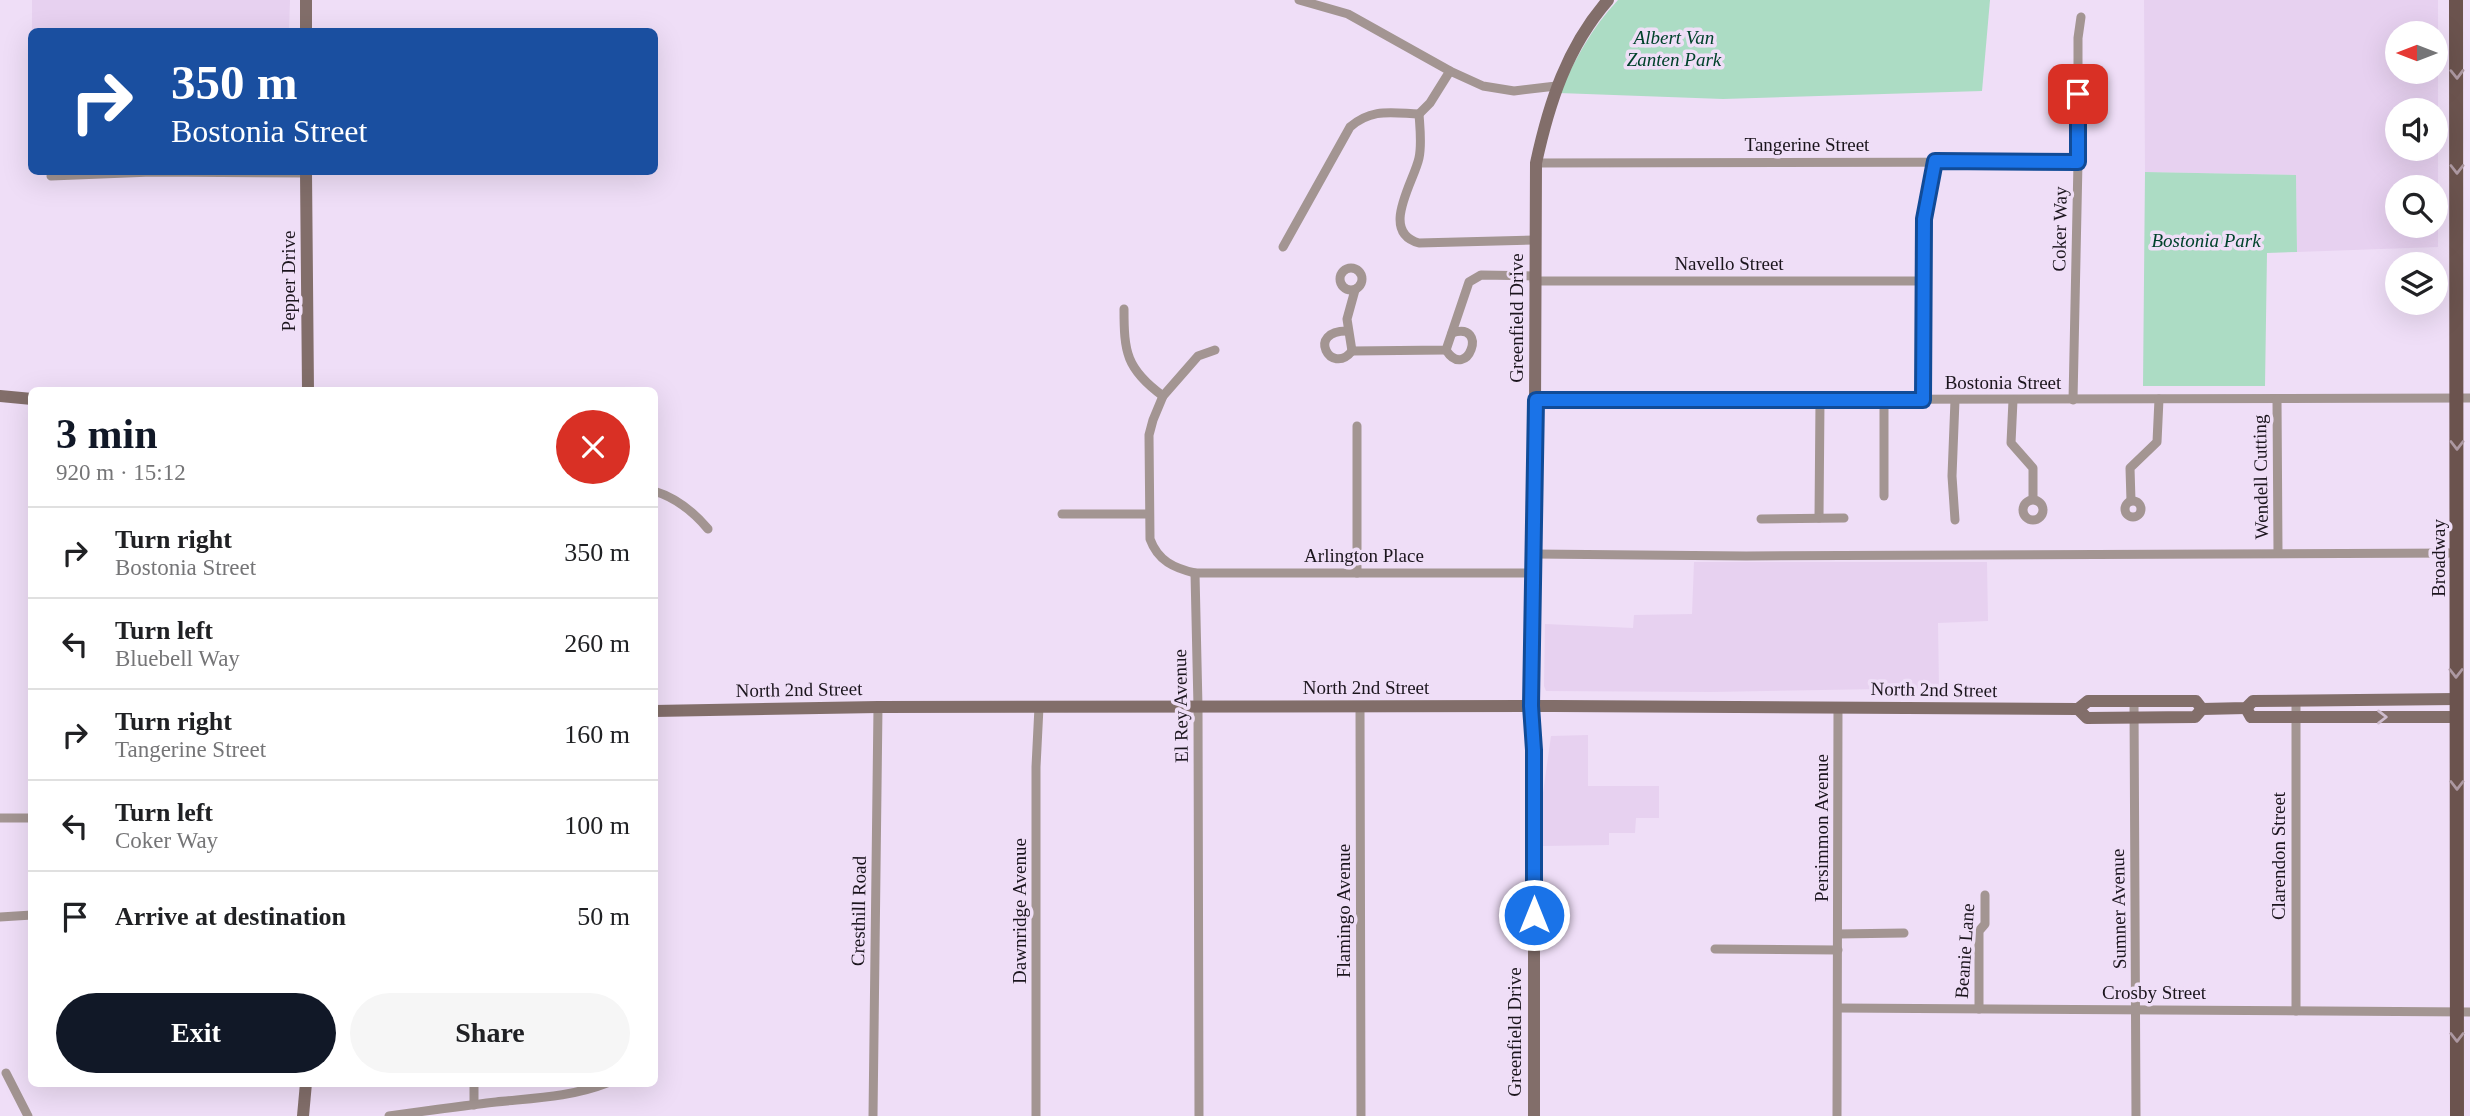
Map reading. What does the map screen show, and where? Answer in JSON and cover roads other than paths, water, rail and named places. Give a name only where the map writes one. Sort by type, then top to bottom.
[{"type":"main road","points":[[306,0],[306,28]]},
{"type":"main road","name":"Greenfield Drive","points":[[1534,1116],[1534,750],[1531,706],[1536,400],[1536,163],[1556,86],[1567,61],[1608,0]]},
{"type":"main road","name":"Broadway","points":[[2456,0],[2464,100],[2463,398],[2457,554],[2463,699],[2463,1012],[2457,1116]]},
{"type":"main road","name":"Pepper Drive","points":[[306,175],[308,387]]},
{"type":"main road","points":[[0,396],[28,399]]},
{"type":"main road","points":[[2296,718],[2310,708],[2341,707],[2360,699]]},
{"type":"main road","name":"North 2nd Street","points":[[2202,709],[2246,708],[2253,701],[2463,699]]},
{"type":"main road","name":"North 2nd Street","points":[[658,711],[878,707],[1531,706],[2078,709],[2088,701],[2196,701],[2202,709]]},
{"type":"main road","points":[[2134,718],[2149,708],[2168,708],[2185,701]]},
{"type":"main road","name":"North 2nd Street","points":[[2246,708],[2251,717],[2463,717]]},
{"type":"main road","name":"North 2nd Street","points":[[2078,709],[2087,718],[2195,718],[2202,709]]},
{"type":"main road","points":[[303,1116],[306,1087]]},
{"type":"street","points":[[1298,0],[1348,14],[1450,71],[1483,86],[1514,91],[1556,86]]},
{"type":"street","name":"Coker Way","points":[[2073,400],[2078,38],[2081,17]]},
{"type":"street","points":[[1450,71],[1430,103],[1419,114],[1419,158],[1405,191],[1399,222],[1404,235],[1419,243],[1534,240]]},
{"type":"street","points":[[1283,247],[1350,127],[1360,118],[1374,113],[1419,114]]},
{"type":"street","points":[[1923,400],[1924,219],[1935,161]]},
{"type":"street","name":"Tangerine Street","points":[[1536,163],[2078,162]]},
{"type":"street","points":[[51,176],[76,175]]},
{"type":"street","name":"Navello Street","points":[[1452,333],[1469,282],[1476,277],[1924,281]]},
{"type":"street","points":[[1352,351],[1347,319],[1354,290]]},
{"type":"street","points":[[1124,309],[1124,345],[1133,368],[1164,396]]},
{"type":"street","points":[[1348,331],[1336,331],[1329,335],[1325,341],[1325,349],[1330,356],[1346,358],[1352,351],[1446,350]]},
{"type":"street","points":[[1462,331],[1469,335],[1473,343],[1466,357],[1458,359],[1446,350],[1452,333],[1462,331]]},
{"type":"street","points":[[1195,573],[1174,568],[1153,547],[1150,539],[1149,435],[1164,396],[1198,356],[1215,350]]},
{"type":"street","name":"Bostonia Street","points":[[1536,400],[2463,398]]},
{"type":"street","points":[[2131,501],[2130,468],[2157,442],[2158,399]]},
{"type":"street","points":[[1884,400],[1884,496]]},
{"type":"street","points":[[1955,400],[1952,476],[1955,520]]},
{"type":"street","points":[[2013,400],[2011,443],[2033,468],[2032,499]]},
{"type":"street","name":"Wendell Cutting","points":[[2277,400],[2278,553]]},
{"type":"street","points":[[1819,401],[1819,518]]},
{"type":"street","points":[[1357,426],[1357,573]]},
{"type":"street","points":[[658,492],[671,496],[695,514],[708,529]]},
{"type":"street","points":[[1062,514],[1149,514]]},
{"type":"street","points":[[1761,519],[1844,518]]},
{"type":"street","points":[[1534,554],[2457,554]]},
{"type":"street","name":"Arlington Place","points":[[1195,573],[1534,573]]},
{"type":"street","name":"El Rey Avenue","points":[[1195,573],[1199,1116]]},
{"type":"street","name":"Clarendon Street","points":[[2296,701],[2296,1011]]},
{"type":"street","name":"Sumner Avenue","points":[[2134,702],[2136,1116]]},
{"type":"street","name":"Cresthill Road","points":[[873,1116],[878,707]]},
{"type":"street","name":"Dawnridge Avenue","points":[[1037,1116],[1036,767],[1039,707]]},
{"type":"street","name":"Flamingo Avenue","points":[[1360,707],[1361,1116]]},
{"type":"street","name":"Persimmon Avenue","points":[[1838,707],[1838,1008]]},
{"type":"street","points":[[0,818],[28,818]]},
{"type":"street","name":"Beanie Lane","points":[[1979,1009],[1979,930],[1985,924],[1985,895]]},
{"type":"street","points":[[0,917],[28,915]]},
{"type":"street","points":[[1838,934],[1904,933]]},
{"type":"street","points":[[1715,949],[1838,950]]},
{"type":"street","points":[[1837,1116],[1838,1008]]},
{"type":"street","name":"Crosby Street","points":[[1838,1008],[2463,1012]]},
{"type":"street","points":[[6,1073],[28,1116]]},
{"type":"street","points":[[474,1087],[474,1105]]},
{"type":"street","points":[[389,1116],[555,1097],[596,1087]]},
{"type":"park label","name":"Albert Van Zanten Park","points":[[1674,48]]},
{"type":"park label","name":"Bostonia Park","points":[[2206,240]]}]
